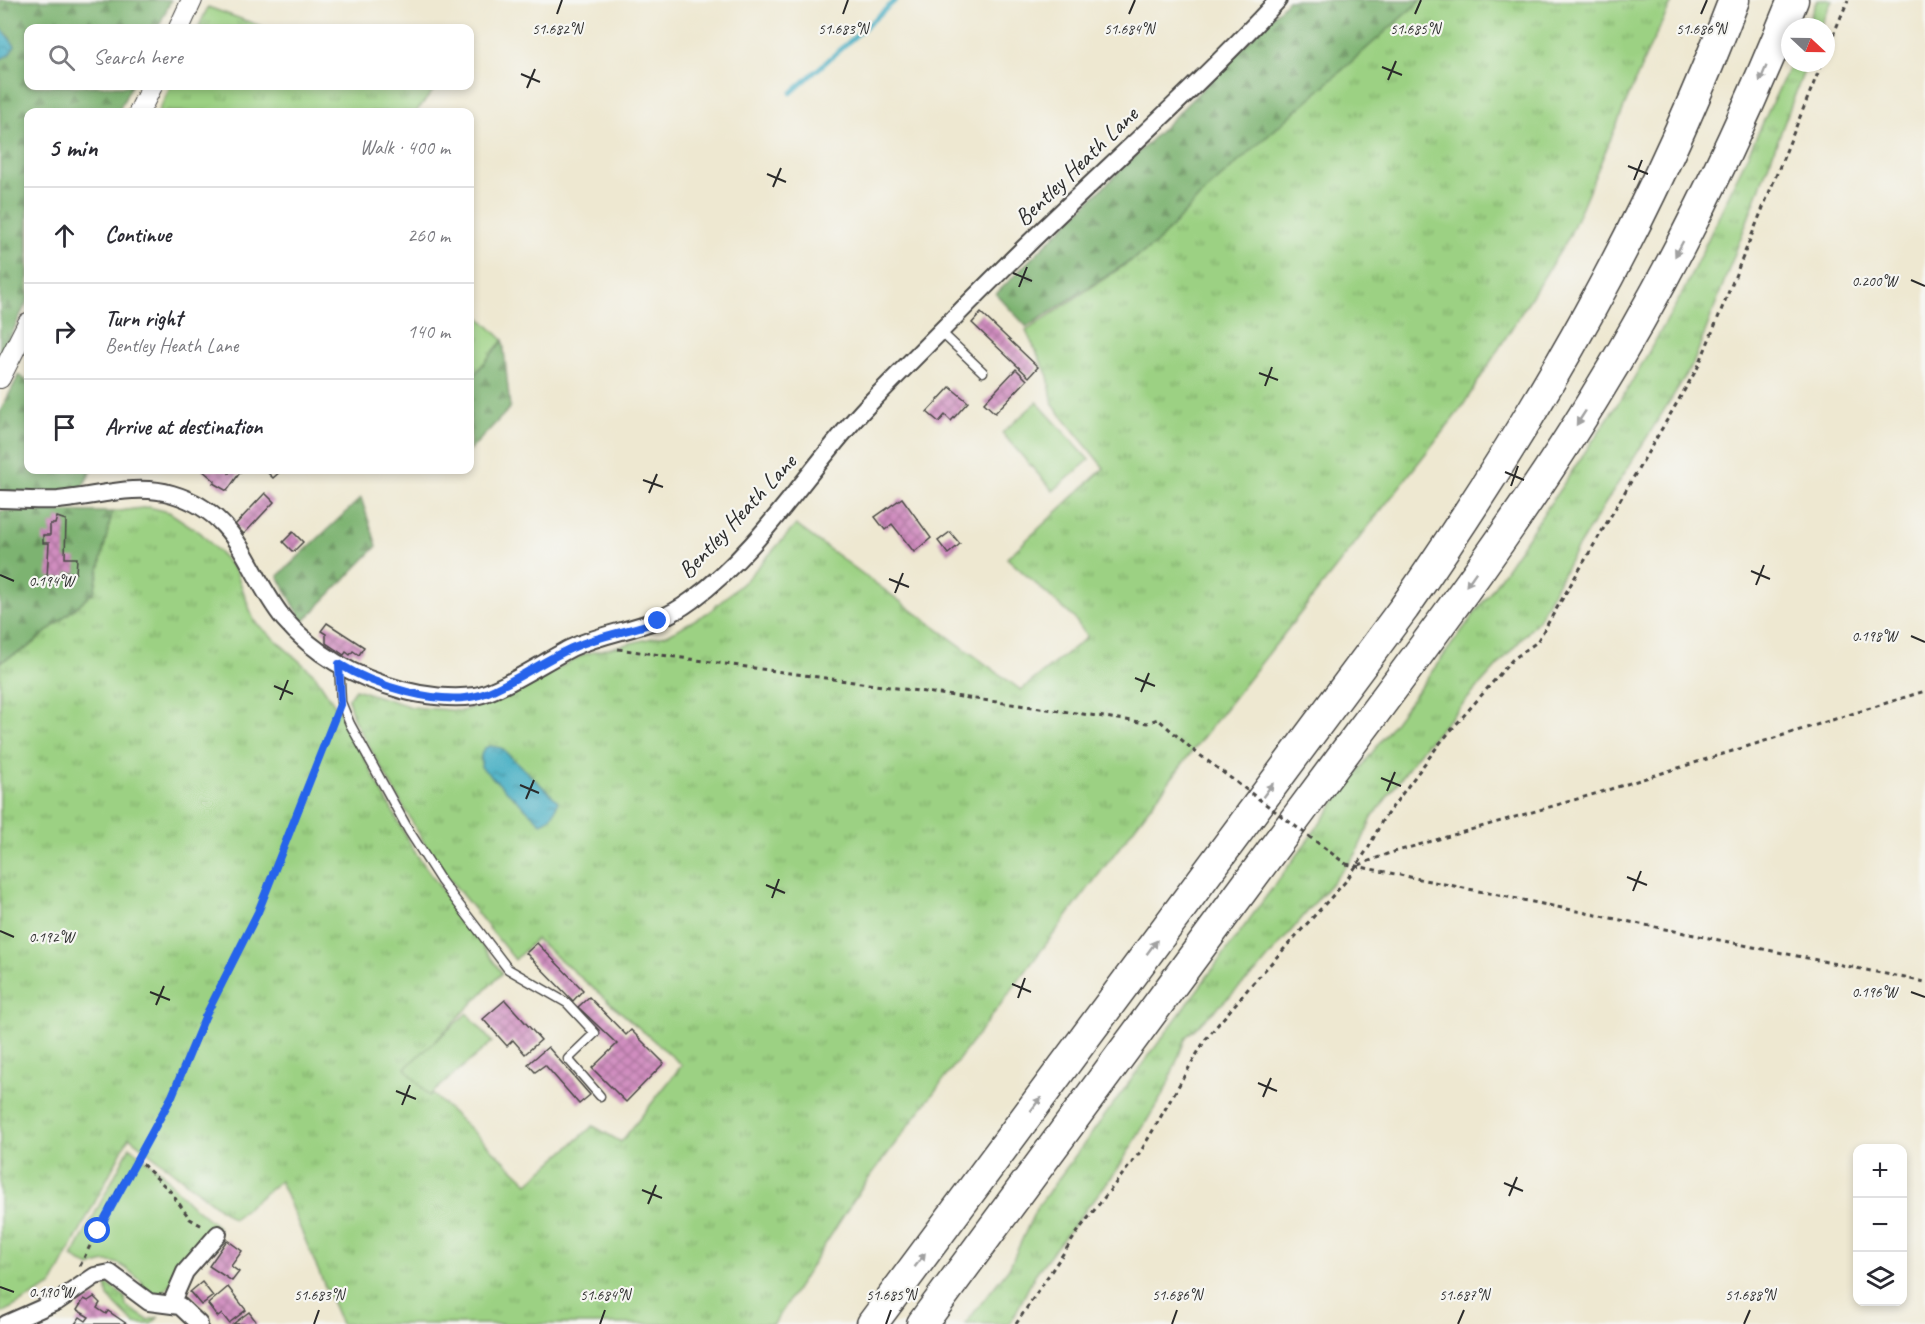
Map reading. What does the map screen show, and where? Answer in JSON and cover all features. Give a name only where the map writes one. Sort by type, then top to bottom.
[{"type":"highway","points":[[872,1324],[1390,627],[1469,514],[1521,434],[1604,288],[1687,118],[1734,0]]},
{"type":"highway","points":[[922,1324],[1449,611],[1546,473],[1594,399],[1696,218],[1740,125],[1793,0]]},
{"type":"street","points":[[181,24],[192,0]]},
{"type":"street","name":"Bentley Heath Lane","points":[[0,499],[55,500],[128,490],[166,493],[192,501],[231,534],[283,618],[317,650],[361,677],[406,692],[450,697],[480,695],[574,647],[658,621],[693,600],[713,583],[757,537],[865,409],[1024,248],[1231,52],[1278,0]]},
{"type":"street","points":[[141,108],[150,90]]},
{"type":"street","points":[[0,378],[24,331]]},
{"type":"street","points":[[171,1304],[184,1272],[218,1234]]},
{"type":"street","points":[[6,1324],[64,1297],[95,1276],[110,1273],[149,1302],[180,1306],[199,1324]]},
{"type":"lane","points":[[941,332],[983,372]]},
{"type":"lane","points":[[339,664],[341,702],[350,724],[409,831],[441,881],[508,969],[567,1003],[595,1033],[568,1059],[600,1096]]},
{"type":"path","points":[[1835,31],[1848,0]]},
{"type":"path","points":[[1016,1324],[1081,1227],[1141,1152],[1205,1041],[1358,866],[1382,821],[1440,743],[1512,660],[1537,642],[1698,368],[1818,72]]},
{"type":"path","points":[[607,637],[616,649],[1147,723],[1158,718],[1192,750],[1346,864],[1925,982]]},
{"type":"path","points":[[1358,866],[1388,854],[1598,793],[1925,691]]},
{"type":"path","points":[[82,1263],[136,1158],[172,1096],[205,1017],[258,912],[341,702]]},
{"type":"path","points":[[136,1158],[170,1191],[190,1219],[218,1234]]},
{"type":"green space","points":[[0,0],[171,0],[160,24],[24,24],[24,90],[129,90],[120,108],[24,108],[24,308],[0,359]]},
{"type":"green space","points":[[1288,0],[1421,0],[1201,195],[1155,245],[1027,327],[996,294],[1180,112]]},
{"type":"green space","points":[[1421,0],[1673,0],[1648,51],[1569,237],[1462,407],[1193,750],[860,1190],[774,1324],[341,1324],[280,1181],[233,1219],[129,1137],[51,1286],[0,1314],[0,662],[27,648],[94,592],[112,512],[149,507],[169,512],[201,533],[236,571],[254,621],[315,675],[340,713],[414,851],[502,973],[407,1070],[528,1183],[593,1126],[621,1142],[682,1065],[536,939],[515,960],[434,860],[354,720],[348,699],[355,689],[412,707],[462,711],[507,695],[585,654],[669,634],[709,612],[747,579],[796,525],[1021,690],[1087,637],[1074,618],[1007,558],[1104,468],[1053,405],[1048,376],[1026,331],[1155,245],[1201,195]]},
{"type":"green space","points":[[1817,0],[1832,0],[1824,18],[1810,18]]},
{"type":"green space","points":[[208,7],[255,24],[200,24]]},
{"type":"green space","points":[[1787,72],[1804,72],[1693,364],[1573,555],[1537,622],[1423,748],[1372,818],[1356,854],[1258,970],[1186,1037],[1165,1091],[1117,1170],[1036,1273],[1010,1324],[965,1324],[1009,1268],[1036,1209],[1489,594],[1627,390],[1683,292]]},
{"type":"green space","points":[[169,90],[433,91],[419,108],[160,108]]},
{"type":"green space","points":[[474,312],[503,340],[474,375]]},
{"type":"green space","points":[[503,340],[510,408],[474,446],[474,375]]},
{"type":"green space","points":[[19,375],[24,379],[24,474],[90,474],[81,489],[39,493],[0,492],[0,412]]},
{"type":"green space","points":[[1037,402],[1089,460],[1053,491],[1002,433]]},
{"type":"green space","points":[[361,498],[377,546],[303,622],[278,576]]},
{"type":"green space","points":[[0,511],[112,512],[94,592],[27,648],[0,662]]},
{"type":"green space","points":[[467,1013],[492,1042],[429,1096],[405,1068]]},
{"type":"green space","points":[[130,1147],[161,1172],[188,1202],[218,1227],[161,1295],[154,1297],[140,1287],[143,1283],[137,1277],[119,1264],[106,1262],[90,1267],[72,1257]]},
{"type":"green space","points":[[106,1283],[125,1297],[126,1306],[148,1320],[159,1317],[151,1324],[135,1324],[108,1297]]},
{"type":"water","points":[[0,26],[15,46],[9,55],[0,59]]},
{"type":"water","points":[[490,746],[501,748],[558,801],[551,817],[541,823],[481,767],[481,755],[484,748]]},
{"type":"building","points":[[981,313],[1038,367],[1029,377],[972,323]]},
{"type":"building","points":[[1016,369],[1027,380],[995,413],[984,403]]},
{"type":"building","points":[[950,387],[968,402],[951,421],[945,415],[939,422],[927,412]]},
{"type":"building","points":[[207,474],[239,474],[227,491],[213,483],[215,481]]},
{"type":"building","points":[[265,493],[274,502],[244,534],[235,525]]},
{"type":"building","points":[[902,498],[931,538],[914,552],[892,524],[885,530],[875,517]]},
{"type":"building","points":[[57,517],[66,520],[65,558],[77,558],[76,573],[67,572],[67,578],[47,577],[49,543],[43,543],[43,535],[50,535],[50,524],[55,524]]},
{"type":"building","points":[[293,532],[303,542],[293,552],[283,542]]},
{"type":"building","points":[[950,532],[960,544],[948,554],[938,541]]},
{"type":"building","points":[[327,623],[364,647],[359,655],[353,651],[350,655],[346,652],[344,655],[326,643],[326,634],[321,631]]},
{"type":"building","points":[[537,943],[583,990],[573,1001],[526,953]]},
{"type":"building","points":[[589,997],[626,1035],[631,1030],[664,1063],[626,1102],[592,1068],[617,1044],[578,1007]]},
{"type":"building","points":[[505,1000],[541,1040],[525,1054],[513,1040],[507,1046],[483,1019]]},
{"type":"building","points":[[548,1047],[590,1095],[579,1104],[545,1065],[535,1072],[528,1064]]},
{"type":"building","points":[[227,1240],[242,1251],[231,1266],[239,1272],[232,1281],[209,1266]]},
{"type":"building","points":[[202,1282],[213,1296],[201,1305],[190,1292]]},
{"type":"building","points":[[228,1287],[246,1310],[229,1323],[222,1314],[218,1317],[208,1304]]},
{"type":"building","points":[[94,1297],[100,1303],[97,1308],[106,1314],[108,1311],[127,1324],[75,1324],[80,1317],[86,1321],[89,1317],[77,1310],[84,1299],[88,1301]]},
{"type":"building","points":[[249,1312],[258,1324],[233,1324]]},
{"type":"waterway","points":[[791,93],[896,0]]},
{"type":"route","points":[[98,1231],[112,1201],[172,1096],[205,1017],[258,912],[341,702],[339,664],[361,677],[406,692],[450,697],[480,695],[574,647],[658,621]]}]
